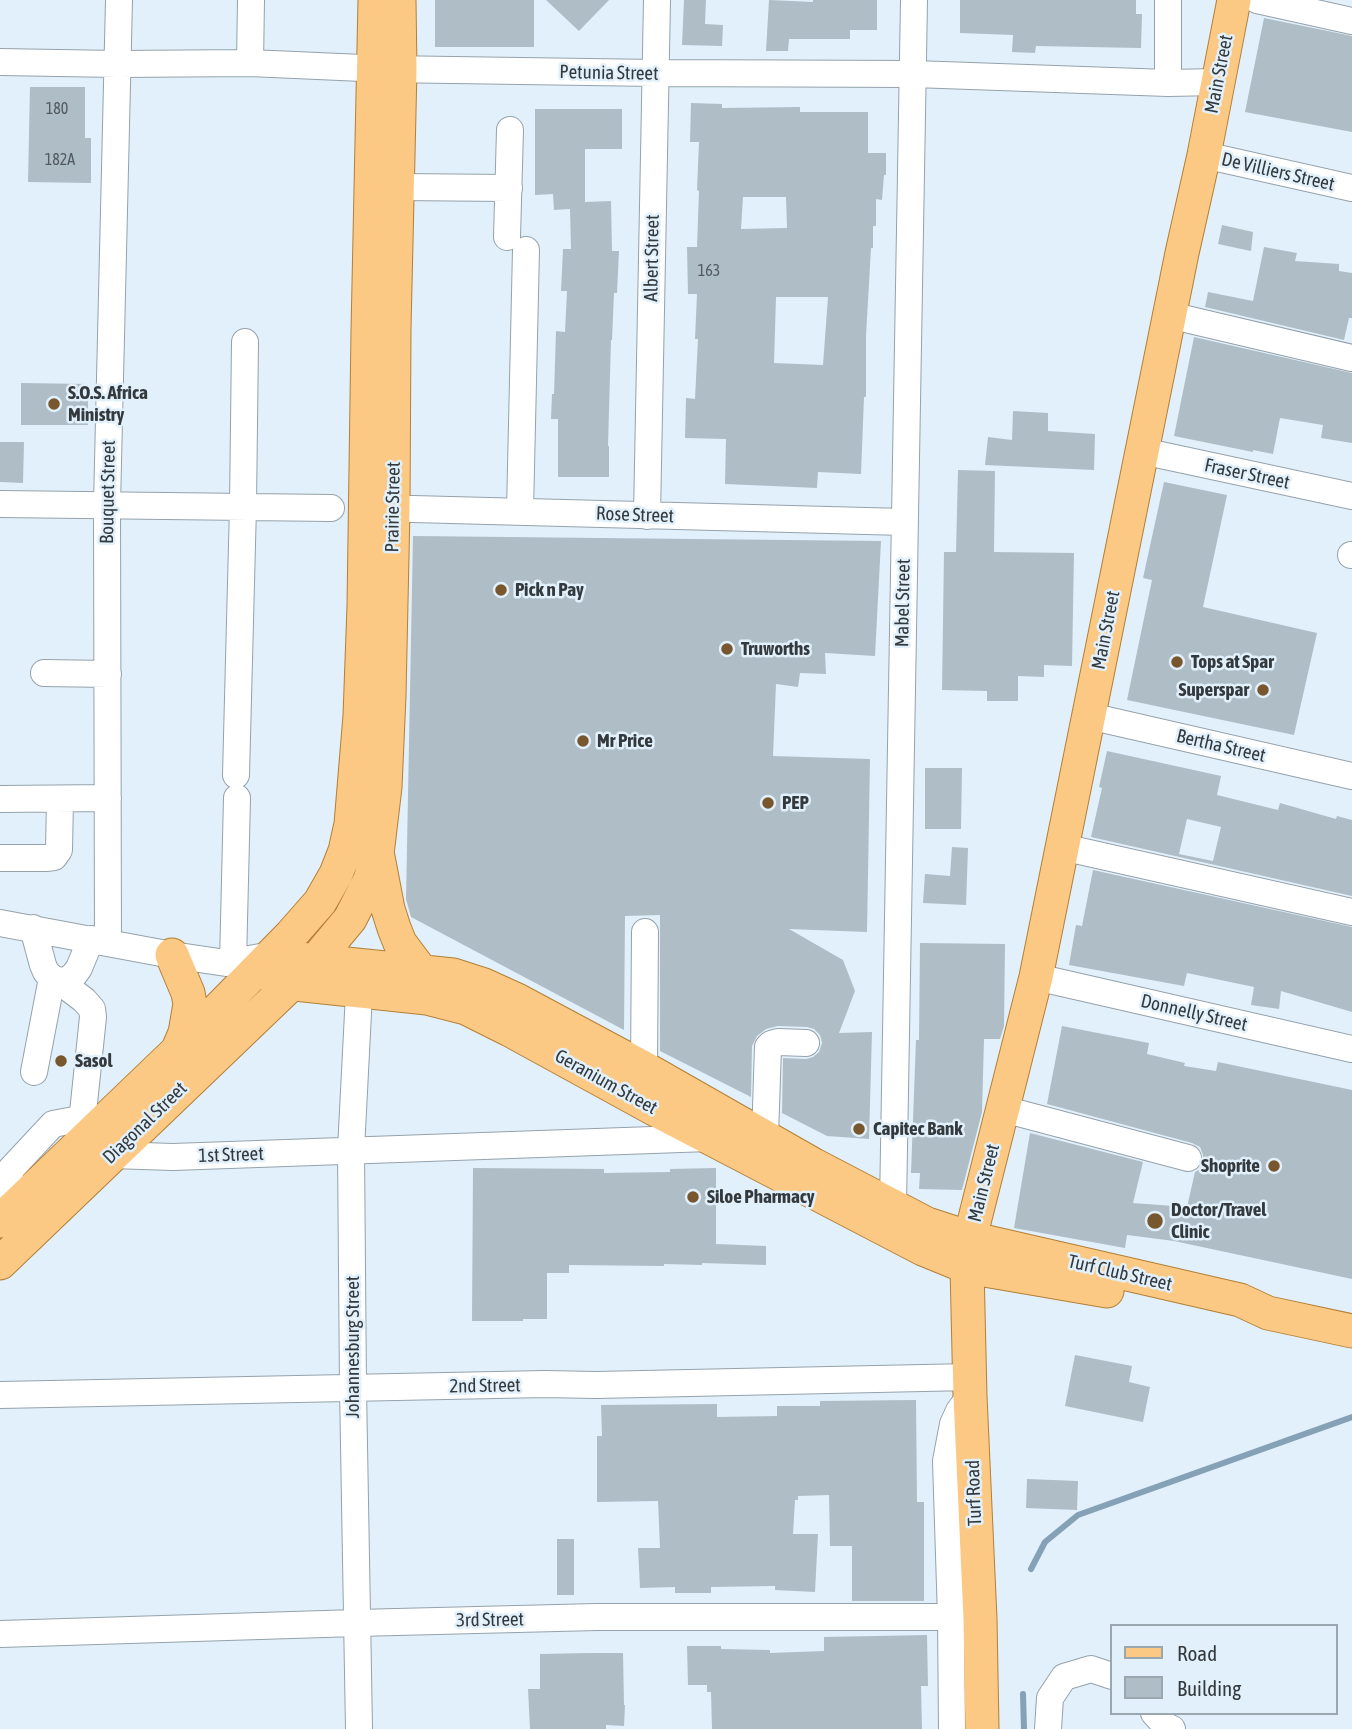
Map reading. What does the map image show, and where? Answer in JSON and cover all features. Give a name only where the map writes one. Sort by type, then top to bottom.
[{"type":"main road","name":"Prairie Street","points":[[245,964],[320,902],[336,874],[352,824],[394,329],[397,187],[387,68],[375,0]]},
{"type":"main road","name":"Prairie Street","points":[[291,984],[351,919],[370,880],[377,854],[386,774],[389,696],[368,331],[387,68],[399,0]]},
{"type":"main road","name":"Main Street","points":[[969,1254],[1035,977],[1234,0]]},
{"type":"main road","points":[[377,854],[387,909],[394,928],[400,943],[421,971]]},
{"type":"main road","points":[[172,955],[186,985],[190,1004],[185,1033],[176,1052]]},
{"type":"main road","name":"Geranium Street","points":[[245,964],[315,961],[360,978],[466,1008],[923,1249],[969,1254]]},
{"type":"main road","name":"Geranium Street","points":[[245,964],[291,984],[421,971],[453,975],[484,985],[928,1224],[969,1254]]},
{"type":"main road","name":"Diagonal Street","points":[[0,1263],[96,1136],[176,1052],[245,964]]},
{"type":"main road","name":"Diagonal Street","points":[[4,1217],[96,1136],[291,984]]},
{"type":"main road","name":"Turf Club Street","points":[[969,1254],[1240,1300],[1268,1313],[1352,1331]]},
{"type":"main road","name":"Turf Road","points":[[969,1254],[970,1386],[965,1618],[982,1729]]},
{"type":"street","name":"Bouquet Street","points":[[100,940],[108,798],[107,505],[118,0]]},
{"type":"street","points":[[250,63],[251,0]]},
{"type":"street","name":"Albert Street","points":[[647,516],[657,0]]},
{"type":"street","name":"Mabel Street","points":[[893,1205],[914,0]]},
{"type":"street","points":[[1168,0],[1168,83]]},
{"type":"street","points":[[1257,0],[1352,21]]},
{"type":"street","name":"Petunia Street","points":[[0,62],[250,63],[387,68],[914,74],[1168,83],[1217,82]]},
{"type":"street","points":[[510,130],[509,188],[516,244],[520,511]]},
{"type":"street","name":"De Villiers Street","points":[[1204,155],[1352,188]]},
{"type":"street","points":[[397,187],[509,188]]},
{"type":"street","points":[[1169,315],[1352,358]]},
{"type":"street","points":[[245,342],[237,787],[245,964]]},
{"type":"street","name":"Fraser Street","points":[[1142,452],[1352,496]]},
{"type":"street","points":[[0,503],[331,508]]},
{"type":"street","name":"Rose Street","points":[[380,508],[904,522]]},
{"type":"street","points":[[44,673],[108,674]]},
{"type":"street","name":"Bertha Street","points":[[1089,716],[1352,775]]},
{"type":"street","points":[[0,799],[108,798]]},
{"type":"street","points":[[0,858],[54,856],[59,850],[60,799]]},
{"type":"street","points":[[1062,847],[1352,912]]},
{"type":"street","name":"Geranium Street","points":[[0,923],[172,955],[245,964]]},
{"type":"street","points":[[33,928],[43,965],[55,980],[84,1000],[92,1009],[96,1136]]},
{"type":"street","points":[[644,1069],[645,932]]},
{"type":"street","points":[[55,980],[67,981],[74,975],[100,940]]},
{"type":"street","name":"Donnelly Street","points":[[1035,977],[1352,1049]]},
{"type":"street","name":"Johannesburg Street","points":[[359,1729],[351,1150],[360,978]]},
{"type":"street","points":[[34,1072],[55,980]]},
{"type":"street","points":[[765,1137],[768,1047],[778,1042],[806,1043]]},
{"type":"street","points":[[1003,1109],[1188,1158]]},
{"type":"street","name":"1st Street","points":[[10,1155],[53,1124],[74,1120],[96,1136],[173,1157],[709,1138]]},
{"type":"street","points":[[4,1217],[10,1155]]},
{"type":"street","name":"2nd Street","points":[[0,1395],[545,1384],[970,1386]]},
{"type":"street","name":"3rd Street","points":[[0,1634],[597,1617],[965,1618]]},
{"type":"street","points":[[952,1729],[965,1618]]},
{"type":"street","points":[[1048,1729],[1050,1698],[1064,1677],[1091,1669],[1110,1675]]},
{"type":"street","points":[[1156,1715],[1172,1729]]},
{"type":"building","points":[[435,0],[534,0],[534,47],[435,47]]},
{"type":"building","points":[[546,0],[609,0],[579,31]]},
{"type":"building","points":[[684,0],[706,0],[705,24],[723,25],[722,46],[682,45]]},
{"type":"building","points":[[769,0],[877,0],[877,30],[850,30],[850,39],[789,39],[788,51],[766,51]]},
{"type":"building","points":[[960,0],[1136,0],[1136,14],[1142,14],[1141,48],[1036,46],[1035,53],[1012,52],[1013,35],[960,33]]},
{"type":"building","points":[[1264,18],[1352,36],[1352,132],[1245,112]]},
{"type":"building","points":[[30,87],[85,87],[85,138],[91,138],[91,183],[28,182]]},
{"type":"building","points":[[691,103],[722,104],[722,108],[800,107],[800,112],[868,112],[868,153],[886,153],[886,175],[882,200],[876,199],[876,226],[873,226],[871,248],[861,474],[818,472],[817,488],[725,484],[726,439],[685,438],[686,398],[695,399],[698,339],[695,339],[697,294],[688,294],[687,247],[697,247],[699,142],[690,142]],"holes":[[[743,197],[786,197],[787,228],[741,229]],[[776,297],[828,297],[823,365],[774,363]]]},
{"type":"building","points":[[535,109],[622,109],[622,149],[585,149],[585,202],[611,201],[612,251],[619,251],[611,340],[609,477],[558,477],[558,419],[551,419],[552,394],[556,331],[565,332],[567,291],[561,291],[563,249],[571,249],[570,209],[554,210],[553,194],[535,195]]},
{"type":"building","points":[[1222,225],[1253,232],[1251,251],[1218,244]]},
{"type":"building","points":[[1264,247],[1297,253],[1295,261],[1339,264],[1339,271],[1352,273],[1352,318],[1349,318],[1344,340],[1205,307],[1208,292],[1253,301]]},
{"type":"building","points":[[1194,337],[1352,373],[1352,443],[1321,438],[1323,425],[1280,418],[1273,454],[1174,436]]},
{"type":"building","name":"S.O.S. Africa Ministry","points":[[21,383],[88,384],[88,425],[21,425]]},
{"type":"building","points":[[1013,411],[1048,413],[1048,431],[1095,434],[1094,470],[985,465],[988,437],[1012,440]]},
{"type":"building","points":[[0,442],[24,442],[23,483],[0,482]]},
{"type":"building","points":[[958,470],[995,471],[994,552],[1074,553],[1072,666],[1044,665],[1044,677],[1018,676],[1018,701],[987,701],[987,691],[942,690],[944,552],[956,552]]},
{"type":"building","points":[[1164,482],[1227,495],[1203,607],[1317,633],[1294,735],[1127,700],[1152,580],[1143,578]]},
{"type":"building","points":[[413,536],[881,541],[875,656],[825,653],[826,674],[800,673],[798,687],[776,684],[773,756],[870,759],[867,932],[789,929],[843,960],[855,991],[839,1033],[872,1032],[869,1139],[827,1136],[782,1113],[783,1058],[806,1059],[819,1052],[822,1043],[820,1035],[814,1029],[778,1026],[766,1029],[757,1036],[752,1046],[751,1097],[660,1051],[660,915],[625,916],[624,1030],[411,917],[406,899]]},
{"type":"building","points":[[1107,751],[1221,776],[1217,795],[1278,810],[1280,803],[1336,819],[1337,816],[1352,820],[1352,896],[1091,837],[1102,788],[1099,787]],"holes":[[[1187,819],[1221,827],[1213,861],[1179,854]]]},
{"type":"building","points":[[925,768],[962,768],[961,829],[925,829]]},
{"type":"building","points":[[952,847],[968,848],[966,905],[923,903],[925,874],[950,876]]},
{"type":"building","points":[[1093,870],[1352,927],[1352,1012],[1281,991],[1279,1009],[1251,1005],[1254,987],[1187,973],[1184,986],[1069,965],[1076,925],[1082,926]]},
{"type":"building","points":[[920,943],[1005,944],[1004,1026],[1000,1039],[984,1039],[982,1112],[962,1190],[919,1189],[920,1173],[911,1173],[916,1040],[919,1040]]},
{"type":"building","points":[[1062,1026],[1149,1043],[1147,1054],[1185,1063],[1184,1066],[1216,1071],[1218,1062],[1352,1090],[1352,1279],[1174,1241],[1127,1235],[1125,1248],[1014,1228],[1030,1133],[1143,1162],[1133,1203],[1187,1207],[1195,1172],[1200,1169],[1203,1161],[1200,1147],[1192,1143],[1047,1104]]},
{"type":"building","points":[[473,1168],[604,1169],[604,1173],[716,1168],[716,1244],[766,1246],[766,1265],[569,1265],[569,1273],[547,1273],[547,1319],[472,1321]]},
{"type":"building","points":[[1075,1355],[1132,1366],[1129,1382],[1150,1387],[1143,1422],[1065,1406]]},
{"type":"building","points":[[916,1400],[917,1502],[924,1502],[924,1601],[852,1601],[852,1546],[830,1546],[829,1495],[798,1496],[798,1500],[795,1500],[793,1534],[818,1534],[815,1592],[775,1590],[775,1586],[711,1587],[711,1593],[675,1593],[675,1587],[640,1588],[638,1548],[660,1548],[658,1501],[597,1502],[597,1436],[602,1436],[601,1405],[717,1404],[717,1417],[777,1416],[777,1406],[820,1406],[820,1401]]},
{"type":"building","points":[[1027,1479],[1078,1481],[1077,1510],[1026,1508]]},
{"type":"building","points":[[557,1539],[574,1539],[574,1595],[557,1595]]},
{"type":"building","points":[[927,1635],[928,1686],[921,1686],[922,1729],[712,1729],[711,1692],[707,1692],[707,1685],[688,1685],[687,1646],[770,1650],[770,1653],[824,1651],[824,1637]]},
{"type":"building","points":[[623,1653],[624,1726],[606,1725],[606,1729],[530,1729],[528,1689],[540,1689],[540,1654]]},
{"type":"waterway","points":[[1031,1569],[1045,1542],[1078,1515],[1352,1417]]},
{"type":"waterway","points":[[1023,1694],[1024,1729]]},
{"type":"place","name":"S.O.S. Africa Ministry","points":[[54,404]]},
{"type":"place","name":"Pick n Pay","points":[[501,590]]},
{"type":"place","name":"Truworths","points":[[727,649]]},
{"type":"place","name":"Tops at Spar","points":[[1177,662]]},
{"type":"place","name":"Superspar","points":[[1263,690]]},
{"type":"place","name":"Mr Price","points":[[583,741]]},
{"type":"place","name":"PEP","points":[[768,803]]},
{"type":"place","name":"Sasol","points":[[61,1061]]},
{"type":"place","name":"Capitec Bank","points":[[859,1129]]},
{"type":"place","name":"Shoprite","points":[[1274,1166]]},
{"type":"place","name":"Siloe Pharmacy","points":[[693,1197]]},
{"type":"place","name":"Doctor/Travel Clinic","points":[[1155,1221]]}]
